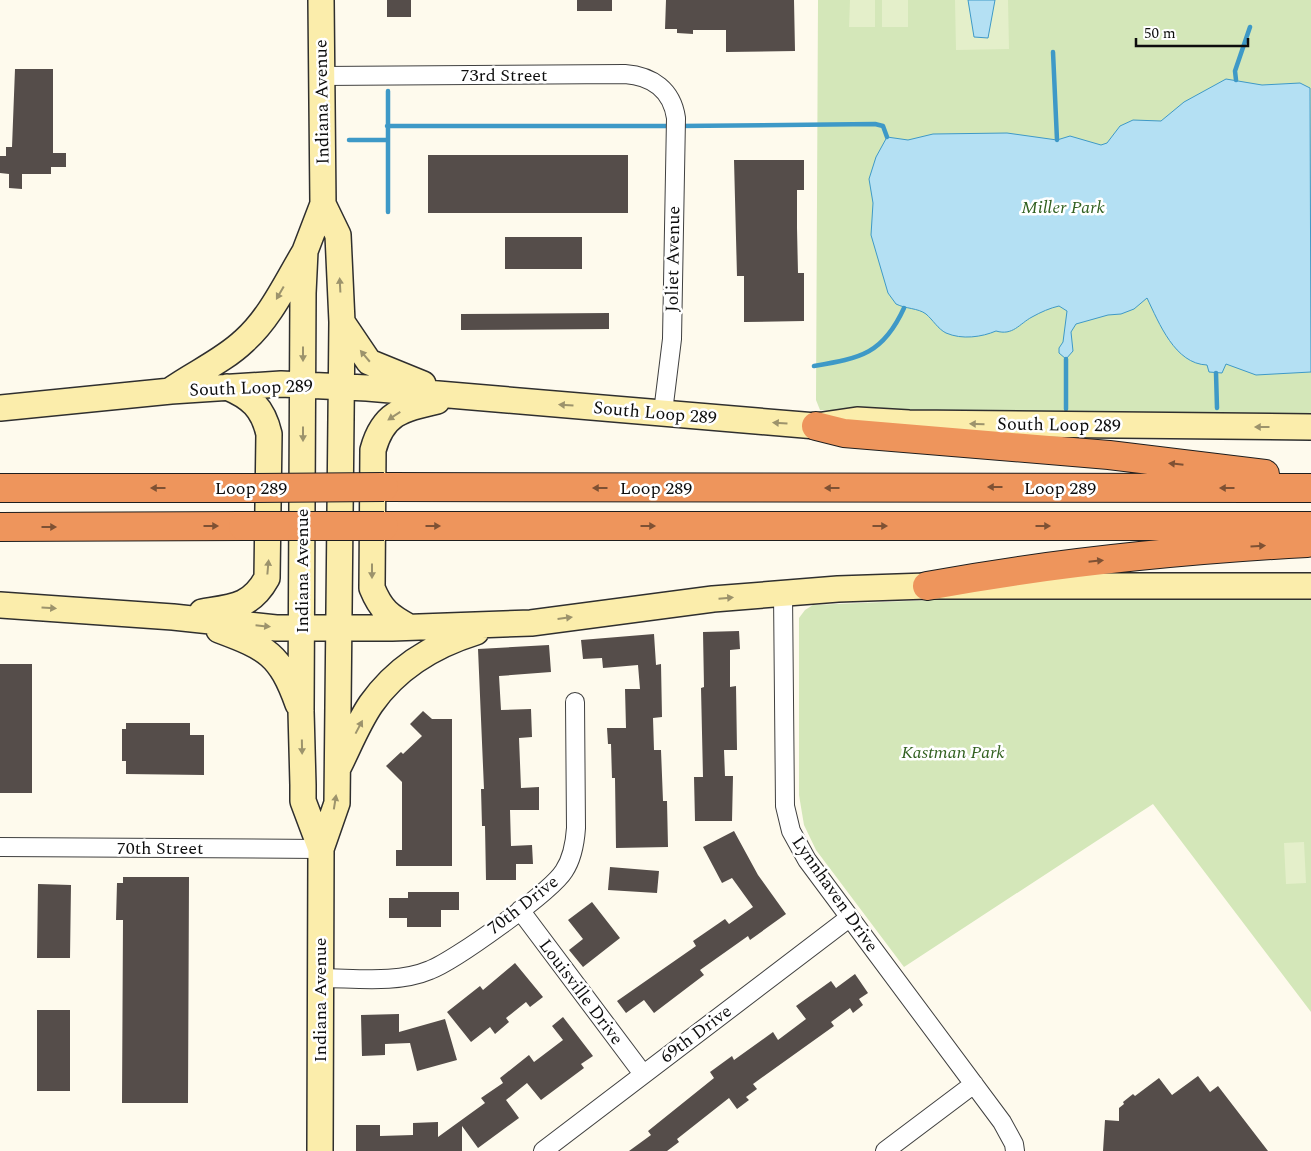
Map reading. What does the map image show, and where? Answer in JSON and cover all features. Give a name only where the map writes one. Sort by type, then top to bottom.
[{"type":"highway","points":[[816,426],[844,433],[1100,454],[1311,481]]},
{"type":"highway","name":"Loop 289","points":[[0,488],[1311,488]]},
{"type":"highway","points":[[0,527],[1311,526]]},
{"type":"highway","points":[[927,586],[1014,570],[1231,547],[1311,543]]},
{"type":"main road","name":"Indiana Avenue","points":[[321,0],[323,204],[305,251],[301,711],[303,801],[321,849]]},
{"type":"main road","name":"Indiana Avenue","points":[[320,1151],[321,849],[336,803],[342,322],[338,234],[323,204]]},
{"type":"main road","points":[[171,390],[196,372],[221,359],[244,341],[267,313],[305,251]]},
{"type":"main road","points":[[342,322],[368,362],[456,396]]},
{"type":"main road","name":"South Loop 289","points":[[0,408],[171,390],[304,385],[340,386],[816,426],[858,420],[909,424],[1311,427]]},
{"type":"main road","points":[[173,617],[245,604],[259,592],[267,578],[269,434],[266,421],[255,402],[227,387]]},
{"type":"main road","points":[[409,627],[391,617],[385,611],[379,604],[372,588],[373,450],[377,436],[387,420],[406,408],[456,396]]},
{"type":"main road","points":[[336,770],[371,704],[415,659],[448,640],[484,630],[713,599],[784,593],[927,586],[1311,586]]},
{"type":"main road","points":[[0,605],[302,628],[531,623]]},
{"type":"main road","points":[[173,617],[208,626],[266,650],[280,665],[291,684],[301,711]]},
{"type":"street","name":"73rd Street","points":[[321,76],[643,76],[660,87],[674,106]]},
{"type":"street","name":"Joliet Avenue","points":[[663,412],[672,339],[676,125],[674,106]]},
{"type":"street","name":"Lynnhaven Drive","points":[[784,593],[784,791],[787,818],[797,845],[849,918],[1002,1122],[1014,1144],[1015,1151]]},
{"type":"street","name":"70th Drive","points":[[320,978],[373,978],[404,976],[429,971],[450,960],[520,910],[564,872],[574,848],[576,828],[576,702]]},
{"type":"street","name":"70th Street","points":[[0,847],[321,849]]},
{"type":"street","name":"Louisville Drive","points":[[520,910],[643,1074]]},
{"type":"street","name":"69th Drive","points":[[543,1151],[849,918]]},
{"type":"street","points":[[885,1151],[974,1084]]},
{"type":"green space","name":"Miller Park","points":[[818,0],[1311,0],[1311,414],[909,414],[820,410],[816,400]]},
{"type":"green space","points":[[850,0],[875,0],[875,27],[849,27]]},
{"type":"green space","points":[[882,0],[908,0],[908,27],[882,27]]},
{"type":"green space","points":[[955,0],[1008,0],[1009,49],[956,50]]},
{"type":"green space","name":"Kastman Park","points":[[931,600],[1311,600],[1311,1012],[1153,804],[904,967],[816,850],[804,825],[799,795],[799,618],[805,610],[813,605]]},
{"type":"green space","points":[[1304,842],[1306,883],[1286,884],[1284,843]]},
{"type":"water","points":[[968,0],[995,0],[988,38],[974,37]]},
{"type":"water","points":[[1226,79],[1262,85],[1300,83],[1310,88],[1311,372],[1256,375],[1226,364],[1222,373],[1209,372],[1207,365],[1196,363],[1186,358],[1177,350],[1163,330],[1147,298],[1134,309],[1121,314],[1108,315],[1076,324],[1071,332],[1073,351],[1066,359],[1059,353],[1059,348],[1063,342],[1067,311],[1059,306],[1035,315],[1011,331],[996,331],[985,335],[965,337],[946,333],[923,312],[896,304],[888,293],[871,235],[873,203],[869,179],[876,157],[887,137],[908,140],[933,134],[1007,133],[1057,140],[1070,136],[1101,145],[1107,143],[1120,126],[1133,120],[1161,121],[1184,102]]},
{"type":"building","points":[[387,0],[411,0],[411,17],[387,17]]},
{"type":"building","points":[[577,0],[612,0],[612,11],[577,11]]},
{"type":"building","points":[[666,0],[794,0],[795,51],[726,52],[726,30],[693,30],[693,34],[677,33],[677,29],[665,29]]},
{"type":"building","points":[[15,69],[53,69],[53,153],[66,153],[66,167],[51,167],[51,174],[22,174],[22,189],[9,188],[9,174],[0,173],[0,156],[6,156],[6,147],[12,147]]},
{"type":"building","points":[[428,155],[628,155],[628,213],[428,213]]},
{"type":"building","points":[[734,160],[804,160],[804,190],[797,190],[797,228],[798,273],[804,273],[804,321],[744,322],[744,276],[737,276]]},
{"type":"building","points":[[505,237],[582,237],[582,269],[505,269]]},
{"type":"building","points":[[609,313],[609,329],[461,330],[461,314]]},
{"type":"building","points":[[739,631],[740,649],[730,650],[730,687],[736,686],[737,750],[724,750],[725,776],[733,776],[732,821],[695,821],[694,777],[703,777],[701,688],[704,687],[703,632]]},
{"type":"building","points":[[654,634],[656,665],[661,664],[662,717],[653,718],[654,750],[661,750],[663,801],[667,801],[668,847],[616,848],[615,778],[612,778],[611,744],[608,744],[607,728],[626,728],[625,689],[640,689],[638,665],[603,668],[602,658],[583,659],[581,640]]},
{"type":"building","points":[[549,645],[551,672],[499,676],[501,710],[531,709],[532,737],[519,738],[521,788],[539,787],[539,810],[510,810],[511,846],[532,845],[533,864],[516,864],[516,880],[486,880],[485,826],[482,826],[481,789],[484,789],[478,649]]},
{"type":"building","points":[[0,664],[32,664],[32,793],[0,793]]},
{"type":"building","points":[[423,711],[432,719],[452,719],[452,866],[396,866],[396,850],[402,850],[402,782],[386,766],[401,752],[403,754],[422,736],[410,724]]},
{"type":"building","points":[[126,723],[190,723],[190,735],[204,735],[204,775],[126,774],[126,761],[122,761],[122,729],[126,729]]},
{"type":"building","points":[[734,831],[758,875],[786,914],[750,940],[748,936],[700,970],[704,975],[654,1013],[644,1000],[626,1013],[617,1001],[696,946],[693,941],[725,919],[729,924],[753,907],[732,878],[722,883],[703,847]]},
{"type":"building","points":[[610,867],[659,871],[657,893],[608,890]]},
{"type":"building","points":[[123,877],[189,877],[188,1103],[122,1103],[123,920],[116,920],[117,883],[123,883]]},
{"type":"building","points":[[38,884],[71,885],[70,958],[37,958]]},
{"type":"building","points":[[408,892],[459,892],[459,910],[441,910],[441,927],[407,927],[407,918],[389,918],[389,898],[408,898]]},
{"type":"building","points":[[592,902],[620,938],[583,967],[569,950],[583,939],[568,920]]},
{"type":"building","points":[[515,963],[543,997],[530,1007],[526,1002],[506,1018],[509,1022],[495,1034],[490,1027],[471,1042],[447,1012],[480,986],[483,990]]},
{"type":"building","points":[[855,974],[868,993],[859,999],[863,1005],[853,1013],[850,1008],[831,1022],[834,1026],[753,1084],[757,1089],[746,1097],[749,1100],[737,1109],[729,1098],[677,1139],[679,1142],[667,1151],[629,1151],[651,1135],[648,1131],[714,1078],[710,1072],[732,1056],[734,1060],[773,1032],[778,1040],[806,1019],[796,1006],[831,981],[836,988]]},
{"type":"building","points":[[37,1010],[70,1010],[70,1091],[37,1091]]},
{"type":"building","points":[[399,1014],[399,1032],[445,1019],[457,1060],[417,1071],[410,1043],[385,1044],[385,1055],[362,1056],[361,1015]]},
{"type":"building","points":[[563,1017],[593,1056],[581,1064],[584,1068],[541,1100],[527,1083],[506,1100],[519,1118],[478,1148],[462,1126],[462,1151],[356,1151],[356,1125],[380,1125],[380,1136],[413,1135],[413,1123],[438,1122],[438,1137],[485,1103],[481,1098],[503,1083],[500,1078],[529,1055],[534,1062],[563,1040],[552,1026]]},
{"type":"building","points":[[1198,1076],[1210,1092],[1218,1086],[1268,1151],[1103,1151],[1105,1120],[1119,1121],[1119,1108],[1133,1094],[1135,1096],[1159,1078],[1172,1095]]},
{"type":"waterway","points":[[1236,80],[1235,71],[1250,27]]},
{"type":"waterway","points":[[1053,52],[1057,140]]},
{"type":"waterway","points":[[388,91],[388,212]]},
{"type":"waterway","points":[[679,126],[875,124],[883,126],[887,137]]},
{"type":"waterway","points":[[387,126],[671,126]]},
{"type":"waterway","points":[[349,140],[387,140]]},
{"type":"waterway","points":[[814,366],[845,360],[869,351],[888,335],[904,308]]},
{"type":"waterway","points":[[1066,359],[1066,409]]},
{"type":"waterway","points":[[1216,373],[1217,408]]}]
